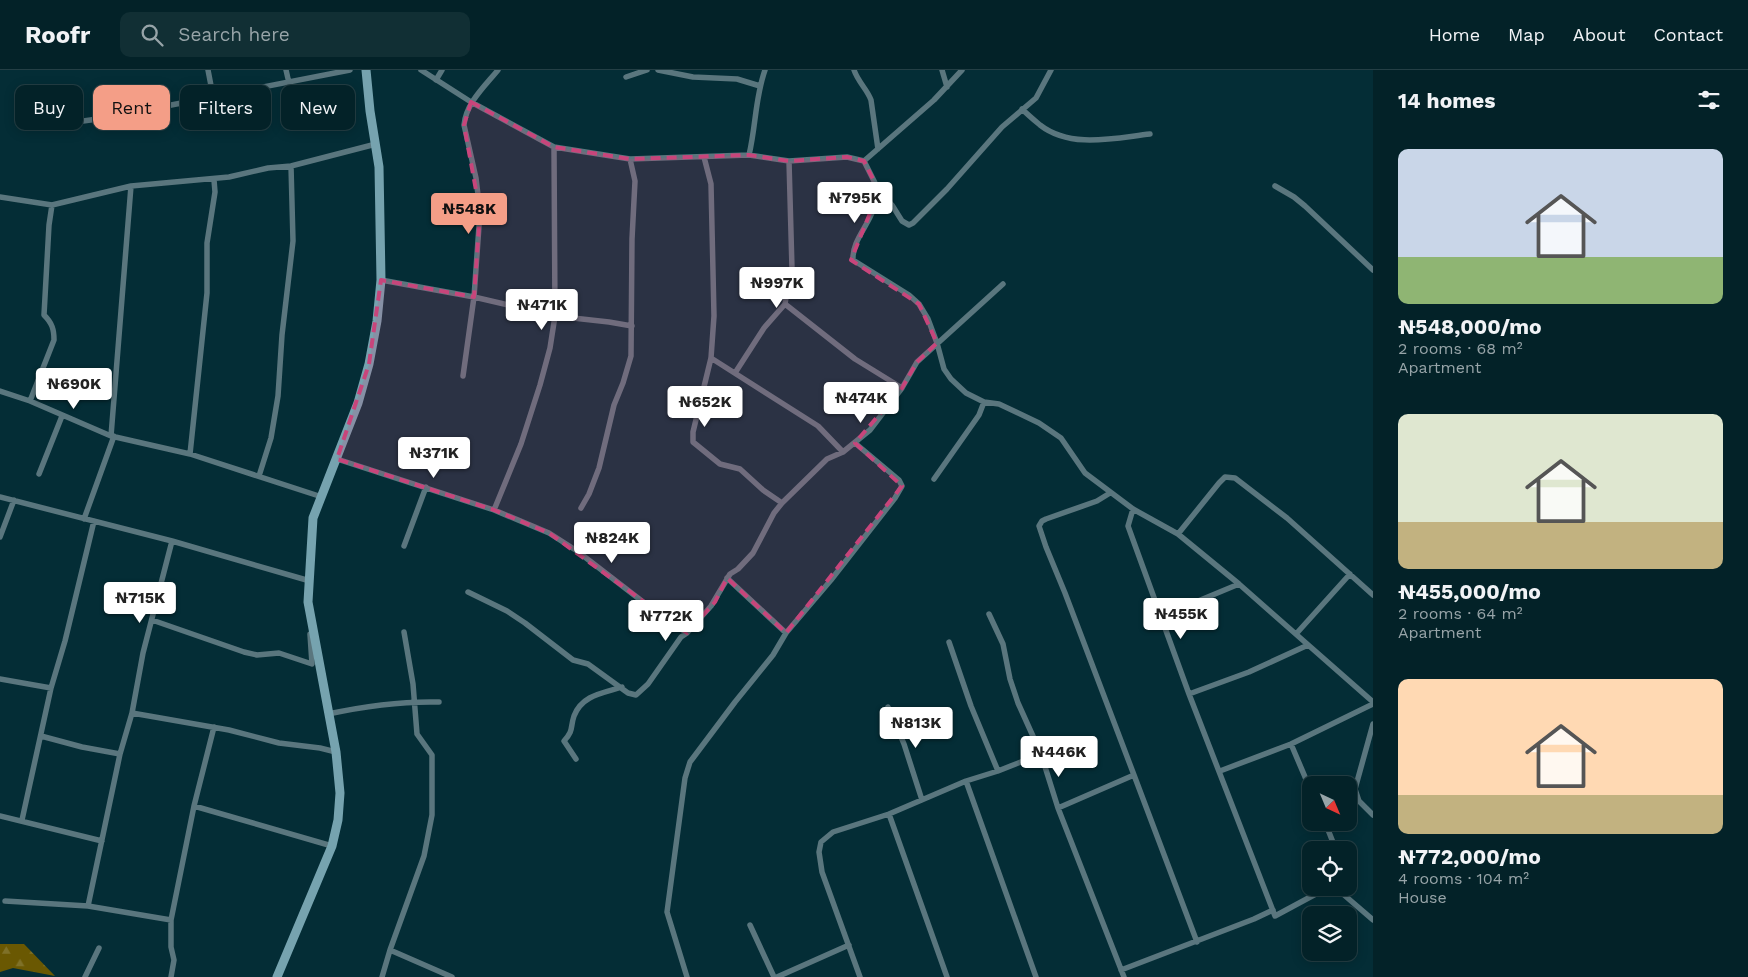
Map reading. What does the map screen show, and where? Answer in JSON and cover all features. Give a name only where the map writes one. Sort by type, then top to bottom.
[{"type":"street","points":[[208,70],[210,85]]},
{"type":"street","points":[[286,70],[289,83]]},
{"type":"street","points":[[271,86],[311,76],[350,70]]},
{"type":"street","points":[[152,620],[244,652],[257,655],[280,653],[312,664],[308,602],[313,518],[358,403],[369,364],[377,321],[381,280],[379,166],[370,111],[366,70]]},
{"type":"street","points":[[421,70],[471,102],[554,147],[630,159],[749,155],[789,161],[847,157],[864,161]]},
{"type":"street","points":[[436,80],[442,70]]},
{"type":"street","points":[[463,376],[474,297],[480,212],[476,178],[464,125],[471,102],[498,70]]},
{"type":"street","points":[[626,76],[647,70]]},
{"type":"street","points":[[658,70],[693,77],[737,79],[760,86]]},
{"type":"street","points":[[749,155],[760,86],[765,70]]},
{"type":"street","points":[[854,70],[871,100],[878,149]]},
{"type":"street","points":[[942,70],[947,88]]},
{"type":"street","points":[[864,161],[947,88],[962,70]]},
{"type":"street","points":[[864,161],[879,191],[902,220],[909,225],[947,189],[1002,127],[1036,98],[1051,70]]},
{"type":"street","points":[[83,121],[180,103]]},
{"type":"street","points":[[1022,109],[1041,126],[1068,138],[1103,140],[1150,134]]},
{"type":"street","points":[[0,197],[52,205],[131,186],[214,180],[268,168],[291,166],[376,144]]},
{"type":"street","points":[[494,510],[521,444],[550,348],[555,316],[554,147]]},
{"type":"street","points":[[704,157],[711,184],[714,316],[712,358],[693,432],[693,442],[720,464],[740,469],[763,490],[782,503]]},
{"type":"street","points":[[581,508],[589,494],[599,468],[614,405],[631,356],[632,239],[635,187],[630,159]]},
{"type":"street","points":[[735,373],[764,328],[785,304],[792,263],[789,161]]},
{"type":"street","points":[[259,476],[271,438],[278,396],[282,335],[293,241],[291,166]]},
{"type":"street","points":[[190,454],[207,293],[207,243],[215,192],[214,180]]},
{"type":"street","points":[[84,519],[112,436],[131,186]]},
{"type":"street","points":[[1275,186],[1306,206],[1373,270]]},
{"type":"street","points":[[879,191],[872,214],[859,238],[853,260],[909,295],[919,304],[928,319],[944,369],[951,379],[966,392],[984,402],[999,404],[1039,423],[1061,438],[1085,473],[1133,509],[1178,534],[1239,584],[1373,703],[1291,744],[1220,771]]},
{"type":"street","points":[[30,401],[54,340],[54,330],[51,321],[44,315],[49,225],[52,205]]},
{"type":"street","points":[[381,280],[474,297],[555,316],[632,326]]},
{"type":"street","points":[[468,592],[507,611],[573,660],[588,664],[628,693],[636,695],[648,684],[681,637],[687,633],[715,602],[727,578],[753,553],[774,513],[782,503],[827,459],[843,452],[870,430],[902,388],[917,362],[1003,284]]},
{"type":"street","points":[[785,304],[855,359],[902,388]]},
{"type":"street","points":[[712,358],[818,426],[843,452]]},
{"type":"street","points":[[0,391],[30,401],[112,436],[190,454],[322,497]]},
{"type":"street","points":[[934,479],[979,415],[984,402]]},
{"type":"street","points":[[39,474],[62,416]]},
{"type":"street","points":[[687,977],[667,912],[685,778],[690,762],[773,655],[786,632],[831,580],[895,498],[902,486],[899,480],[855,443]]},
{"type":"street","points":[[337,460],[494,510],[549,533],[577,551],[660,615],[687,633]]},
{"type":"street","points":[[1178,534],[1218,483],[1225,477],[1235,478],[1286,518],[1373,595]]},
{"type":"street","points":[[404,546],[426,488]]},
{"type":"street","points":[[1110,493],[1097,501],[1046,518],[1042,520],[1039,526],[1197,942]]},
{"type":"street","points":[[0,497],[172,541],[310,581]]},
{"type":"street","points":[[0,537],[14,500]]},
{"type":"street","points":[[1133,509],[1128,526],[1189,694],[1272,910],[1275,916],[1313,896]]},
{"type":"street","points":[[22,820],[51,688],[65,641],[94,521]]},
{"type":"street","points":[[88,906],[120,754],[132,713],[143,653],[172,541]]},
{"type":"street","points":[[1296,634],[1350,574]]},
{"type":"street","points":[[727,578],[786,632]]},
{"type":"street","points":[[1162,616],[1239,584]]},
{"type":"street","points":[[277,977],[332,846],[338,820],[340,792],[336,752],[308,602]]},
{"type":"street","points":[[989,614],[1003,644],[1010,678],[1018,703],[1041,754],[1058,808],[1124,977]]},
{"type":"street","points":[[382,977],[424,856],[432,815],[432,754],[417,734],[413,684],[404,632]]},
{"type":"street","points":[[949,642],[971,706],[998,771]]},
{"type":"street","points":[[1189,694],[1249,672],[1308,645]]},
{"type":"street","points":[[0,679],[51,688]]},
{"type":"street","points":[[576,759],[564,741],[571,733],[572,721],[581,704],[595,694],[622,687]]},
{"type":"street","points":[[328,714],[368,706],[439,702]]},
{"type":"street","points":[[888,707],[904,744],[922,800]]},
{"type":"street","points":[[132,713],[214,727],[279,744],[320,748],[336,752]]},
{"type":"street","points":[[1373,724],[1355,789],[1359,801],[1373,815]]},
{"type":"street","points":[[171,977],[174,960],[171,947],[171,920],[194,806],[214,727]]},
{"type":"street","points":[[41,736],[82,747],[120,754]]},
{"type":"street","points":[[1291,744],[1305,776]]},
{"type":"street","points":[[860,977],[822,872],[819,852],[821,842],[832,832],[889,814],[966,781],[1041,754]]},
{"type":"street","points":[[1058,808],[1134,775]]},
{"type":"street","points":[[966,781],[1036,977]]},
{"type":"street","points":[[194,806],[332,846]]},
{"type":"street","points":[[889,814],[947,977]]},
{"type":"street","points":[[0,816],[102,841]]},
{"type":"street","points":[[1345,896],[1373,920]]},
{"type":"street","points":[[5,901],[88,906],[171,920]]},
{"type":"street","points":[[1121,970],[1197,942],[1272,910]]},
{"type":"street","points":[[750,925],[774,977]]},
{"type":"street","points":[[777,977],[849,946]]},
{"type":"street","points":[[85,977],[100,948]]},
{"type":"street","points":[[390,950],[452,977]]},
{"type":"highlighted area","points":[[471,102],[554,147],[630,159],[749,155],[789,161],[847,157],[864,161],[879,191],[851,260],[919,304],[937,343],[917,362],[902,388],[855,443],[902,486],[786,633],[727,578],[715,602],[687,633],[549,533],[494,510],[337,459],[369,364],[381,280],[474,297],[480,212],[464,125]]},
{"type":"green space","points":[[0,944],[24,944],[55,976],[13,968],[0,972]]}]
